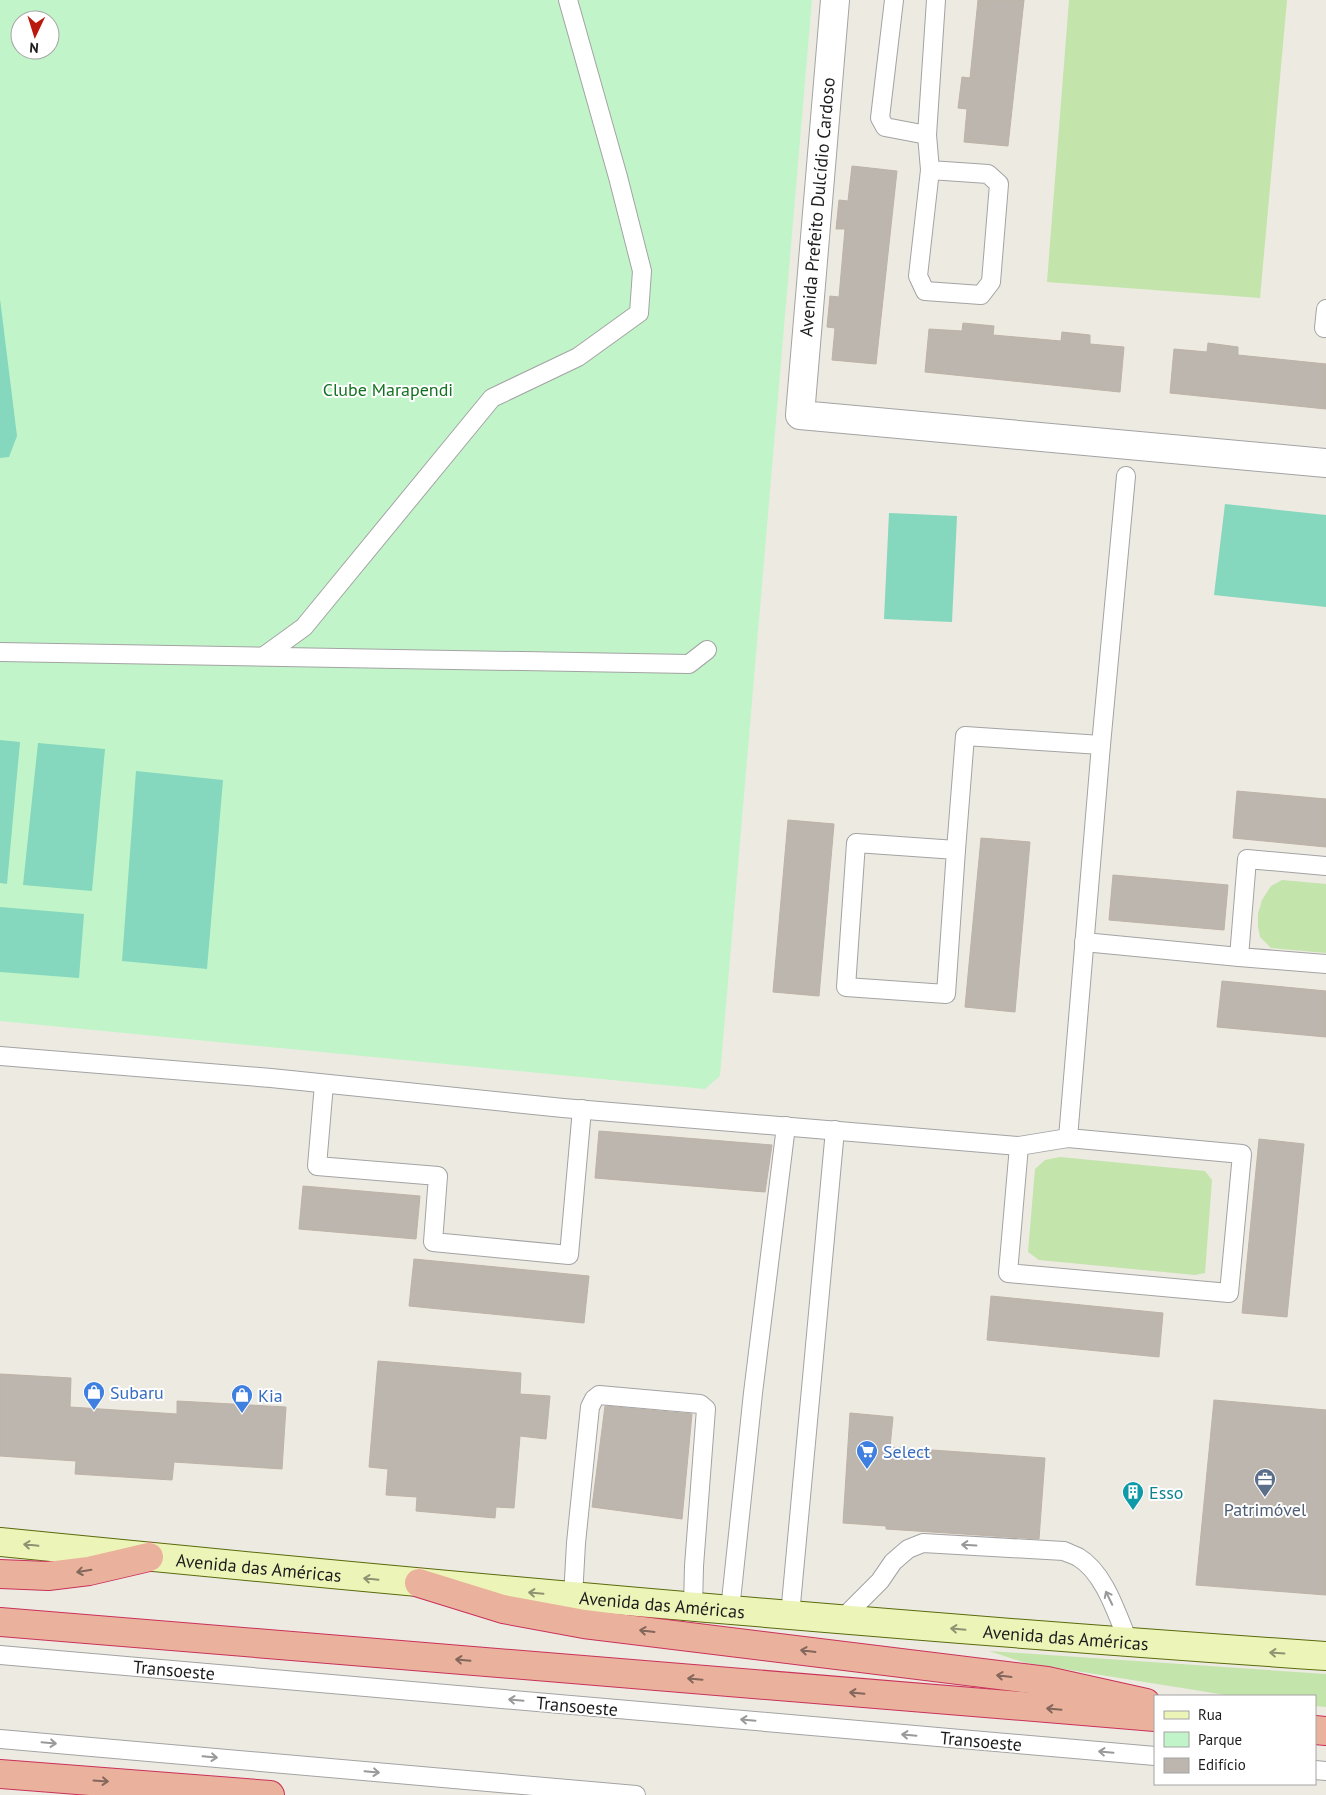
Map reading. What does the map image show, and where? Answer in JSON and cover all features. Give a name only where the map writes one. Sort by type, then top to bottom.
[{"type":"highway","points":[[0,1574],[48,1576],[89,1571],[149,1557]]},
{"type":"highway","points":[[419,1583],[503,1609],[584,1624],[1047,1681],[1154,1705]]},
{"type":"highway","points":[[0,1622],[1154,1717]]},
{"type":"highway","points":[[0,1774],[270,1795]]},
{"type":"main road","name":"Avenida das Américas","points":[[0,1542],[573,1597],[1129,1643],[1326,1656]]},
{"type":"street","name":"Avenida Prefeito Dulcídio Cardoso","points":[[835,0],[800,414],[1326,463]]},
{"type":"lane","points":[[264,656],[304,627],[492,398],[578,358],[639,314],[642,271],[568,0]]},
{"type":"lane","points":[[894,0],[880,118],[885,127],[927,135]]},
{"type":"lane","points":[[930,170],[988,174],[999,184],[991,282],[981,295],[925,291],[918,276],[930,170],[927,135],[936,0]]},
{"type":"lane","points":[[1326,309],[1324,328],[1326,328]]},
{"type":"lane","points":[[1068,1138],[1126,476]]},
{"type":"lane","points":[[0,652],[689,664],[707,650]]},
{"type":"lane","points":[[956,850],[856,843],[846,987],[946,994],[965,736],[1101,745]]},
{"type":"lane","points":[[1239,957],[1247,859],[1326,866]]},
{"type":"lane","points":[[1084,942],[1326,964]]},
{"type":"lane","points":[[0,1056],[582,1109],[1019,1146],[1068,1138],[1242,1154],[1229,1293],[1008,1273],[1019,1146]]},
{"type":"lane","points":[[324,1084],[317,1166],[438,1176],[433,1242],[569,1255],[582,1109]]},
{"type":"lane","points":[[730,1610],[753,1392],[786,1126]]},
{"type":"lane","points":[[790,1615],[835,1130]]},
{"type":"lane","points":[[573,1597],[576,1543],[590,1407],[594,1399],[599,1395],[700,1404],[706,1409],[692,1607]]},
{"type":"lane","points":[[841,1620],[880,1581],[893,1562],[908,1549],[923,1543],[1064,1551],[1079,1558],[1096,1573],[1110,1599],[1129,1643]]},
{"type":"lane","name":"Transoeste","points":[[0,1655],[1154,1756]]},
{"type":"lane","points":[[0,1739],[636,1795]]},
{"type":"green space","name":"Clube Marapendi","points":[[0,0],[812,0],[720,1076],[705,1089],[0,1021]]},
{"type":"green space","points":[[1069,0],[1287,0],[1260,298],[1047,282]]},
{"type":"green space","points":[[0,299],[17,436],[9,457],[0,458]]},
{"type":"green space","points":[[1225,504],[1326,515],[1326,607],[1214,595]]},
{"type":"green space","points":[[889,513],[957,516],[952,622],[884,619]]},
{"type":"green space","points":[[0,740],[20,742],[7,884],[0,883]]},
{"type":"green space","points":[[38,743],[105,749],[92,891],[23,885]]},
{"type":"green space","points":[[136,771],[223,780],[207,969],[122,961]]},
{"type":"green space","points":[[1282,880],[1326,884],[1326,953],[1271,948],[1260,937],[1258,914],[1262,900],[1271,886]]},
{"type":"green space","points":[[0,907],[84,914],[79,978],[0,972]]},
{"type":"green space","points":[[1060,1157],[1205,1171],[1212,1180],[1205,1273],[1195,1275],[1039,1260],[1028,1252],[1035,1169],[1045,1160]]},
{"type":"green space","points":[[989,1651],[1326,1674],[1326,1707],[1316,1706],[1316,1695],[1226,1695],[1026,1663]]},
{"type":"building","points":[[978,0],[1024,0],[1008,146],[964,142],[967,109],[958,108],[962,77],[970,78]]},
{"type":"building","points":[[852,166],[897,171],[876,364],[832,360],[835,328],[827,327],[830,296],[839,297],[845,229],[836,229],[839,200],[848,201]]},
{"type":"building","points":[[963,323],[994,326],[993,335],[1061,341],[1062,332],[1090,335],[1090,344],[1124,347],[1120,392],[925,372],[929,329],[962,331]]},
{"type":"building","points":[[1208,343],[1238,347],[1238,355],[1326,364],[1326,409],[1170,393],[1174,349],[1207,352]]},
{"type":"building","points":[[1237,791],[1326,799],[1326,847],[1233,838]]},
{"type":"building","points":[[788,820],[834,824],[819,996],[773,992]]},
{"type":"building","points":[[981,838],[1030,842],[1015,1012],[965,1007]]},
{"type":"building","points":[[1113,875],[1228,885],[1224,930],[1109,920]]},
{"type":"building","points":[[1222,981],[1326,991],[1326,1037],[1217,1027]]},
{"type":"building","points":[[599,1131],[772,1145],[765,1192],[595,1178]]},
{"type":"building","points":[[1259,1139],[1304,1144],[1287,1317],[1242,1313]]},
{"type":"building","points":[[303,1186],[420,1196],[416,1239],[299,1229]]},
{"type":"building","points":[[414,1259],[589,1276],[584,1323],[409,1306]]},
{"type":"building","points":[[991,1296],[1163,1313],[1159,1357],[987,1340]]},
{"type":"building","points":[[378,1361],[521,1373],[520,1394],[550,1396],[546,1439],[520,1436],[514,1508],[496,1507],[495,1518],[416,1511],[417,1497],[386,1495],[388,1469],[369,1467]]},
{"type":"building","points":[[0,1374],[71,1378],[70,1407],[177,1414],[177,1401],[286,1407],[282,1469],[174,1462],[172,1480],[75,1474],[76,1461],[0,1456]]},
{"type":"building","name":"Patrimóvel","points":[[1214,1400],[1326,1410],[1326,1595],[1196,1585]]},
{"type":"building","points":[[605,1406],[692,1414],[682,1519],[592,1507]]},
{"type":"building","points":[[850,1413],[893,1417],[890,1447],[1045,1458],[1039,1539],[886,1529],[886,1526],[843,1523]]},
{"type":"place","name":"Subaru","points":[[94,1411]]},
{"type":"place","name":"Kia","points":[[242,1414]]},
{"type":"place","name":"Select","points":[[867,1470]]},
{"type":"place","name":"Patrimóvel","points":[[1265,1498]]},
{"type":"place","name":"Esso","points":[[1133,1511]]}]
